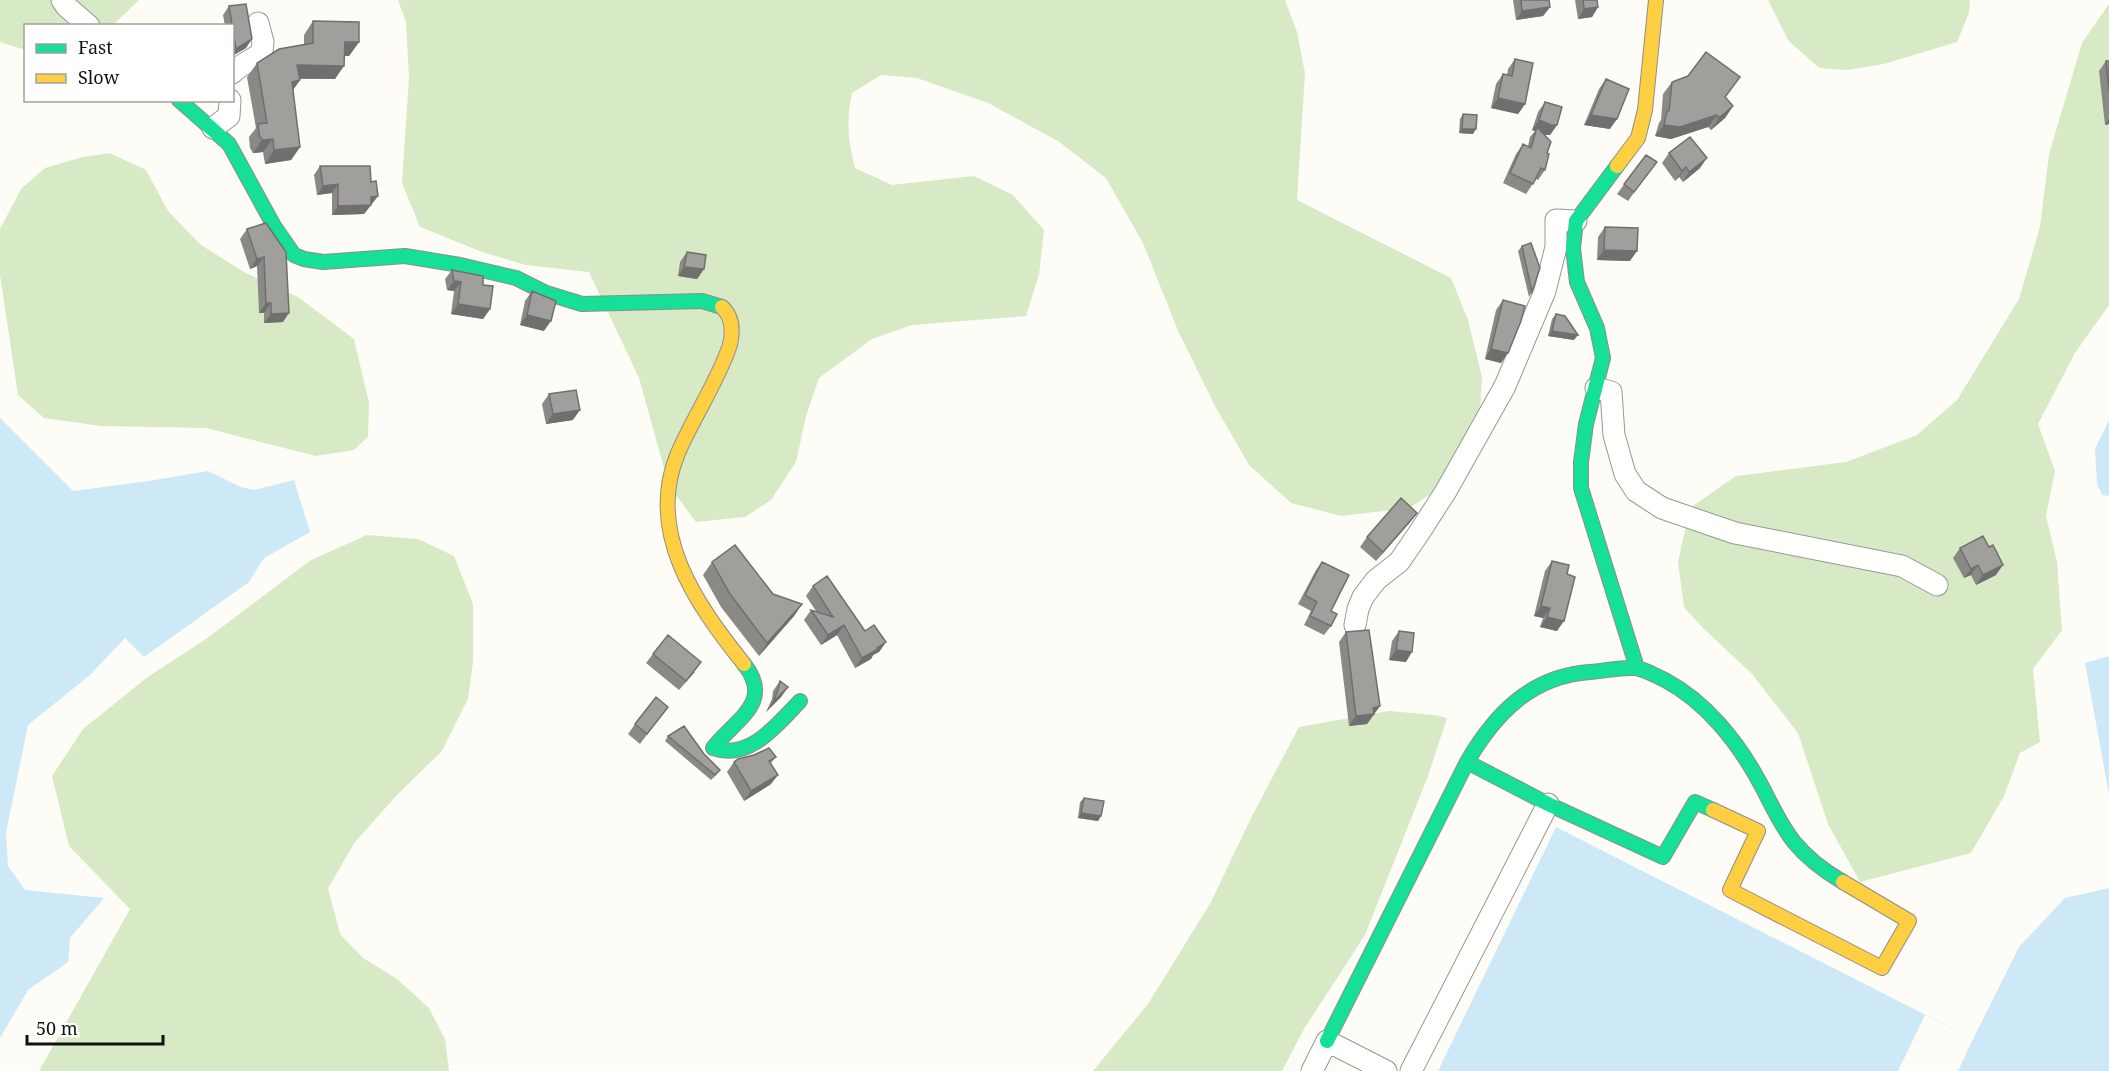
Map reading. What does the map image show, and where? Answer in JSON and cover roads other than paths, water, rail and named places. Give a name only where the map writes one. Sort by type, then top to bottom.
[{"type":"street","points":[[62,0],[87,24]]},
{"type":"street","points":[[1636,668],[1581,488],[1581,462],[1586,424],[1603,357],[1597,328],[1576,282],[1572,249],[1576,221],[1638,138],[1645,110],[1656,0]]},
{"type":"street","points":[[234,71],[252,61],[262,52],[263,42],[258,23]]},
{"type":"street","points":[[182,102],[229,144],[274,226],[294,255],[304,259],[323,262],[405,256],[460,264],[516,278],[546,293],[582,304],[702,301],[716,303],[726,311],[731,324],[731,344],[706,401],[680,451],[671,475],[667,502],[672,540],[685,578],[711,621],[753,674],[756,684],[756,694],[747,710],[713,748],[727,752],[741,750],[766,734],[800,701]]},
{"type":"street","points":[[213,128],[229,116],[230,102]]},
{"type":"street","points":[[1355,625],[1363,597],[1376,580],[1399,562],[1419,533],[1446,491],[1505,386],[1545,291],[1556,247],[1556,220],[1576,221]]},
{"type":"street","points":[[1596,388],[1611,392],[1614,435],[1625,474],[1636,491],[1662,508],[1735,533],[1902,566],[1937,585]]},
{"type":"street","points":[[1312,1071],[1467,762],[1481,738],[1501,714],[1527,691],[1572,673],[1636,668],[1678,687],[1723,727],[1759,781],[1777,819],[1813,863],[1909,921],[1882,968],[1730,890],[1758,831],[1777,819]]},
{"type":"street","points":[[1467,762],[1548,804],[1663,857],[1695,802],[1758,831]]},
{"type":"street","points":[[1411,1071],[1548,804]]},
{"type":"street","points":[[1327,1041],[1386,1071]]},
{"type":"water","points":[[0,418],[73,491],[208,471],[241,487],[254,490],[294,480],[310,532],[264,558],[249,582],[144,657],[125,638],[90,675],[28,725],[6,833],[8,866],[25,890],[104,898],[70,938],[68,962],[28,990],[0,1038]]},
{"type":"water","points":[[2109,420],[2109,496],[2102,495],[2097,484],[2095,449]]},
{"type":"water","points":[[2109,656],[2109,795],[2085,663]]},
{"type":"water","points":[[1556,827],[1973,1039],[2019,947],[2065,898],[2109,888],[2109,1071],[1438,1071]]}]
